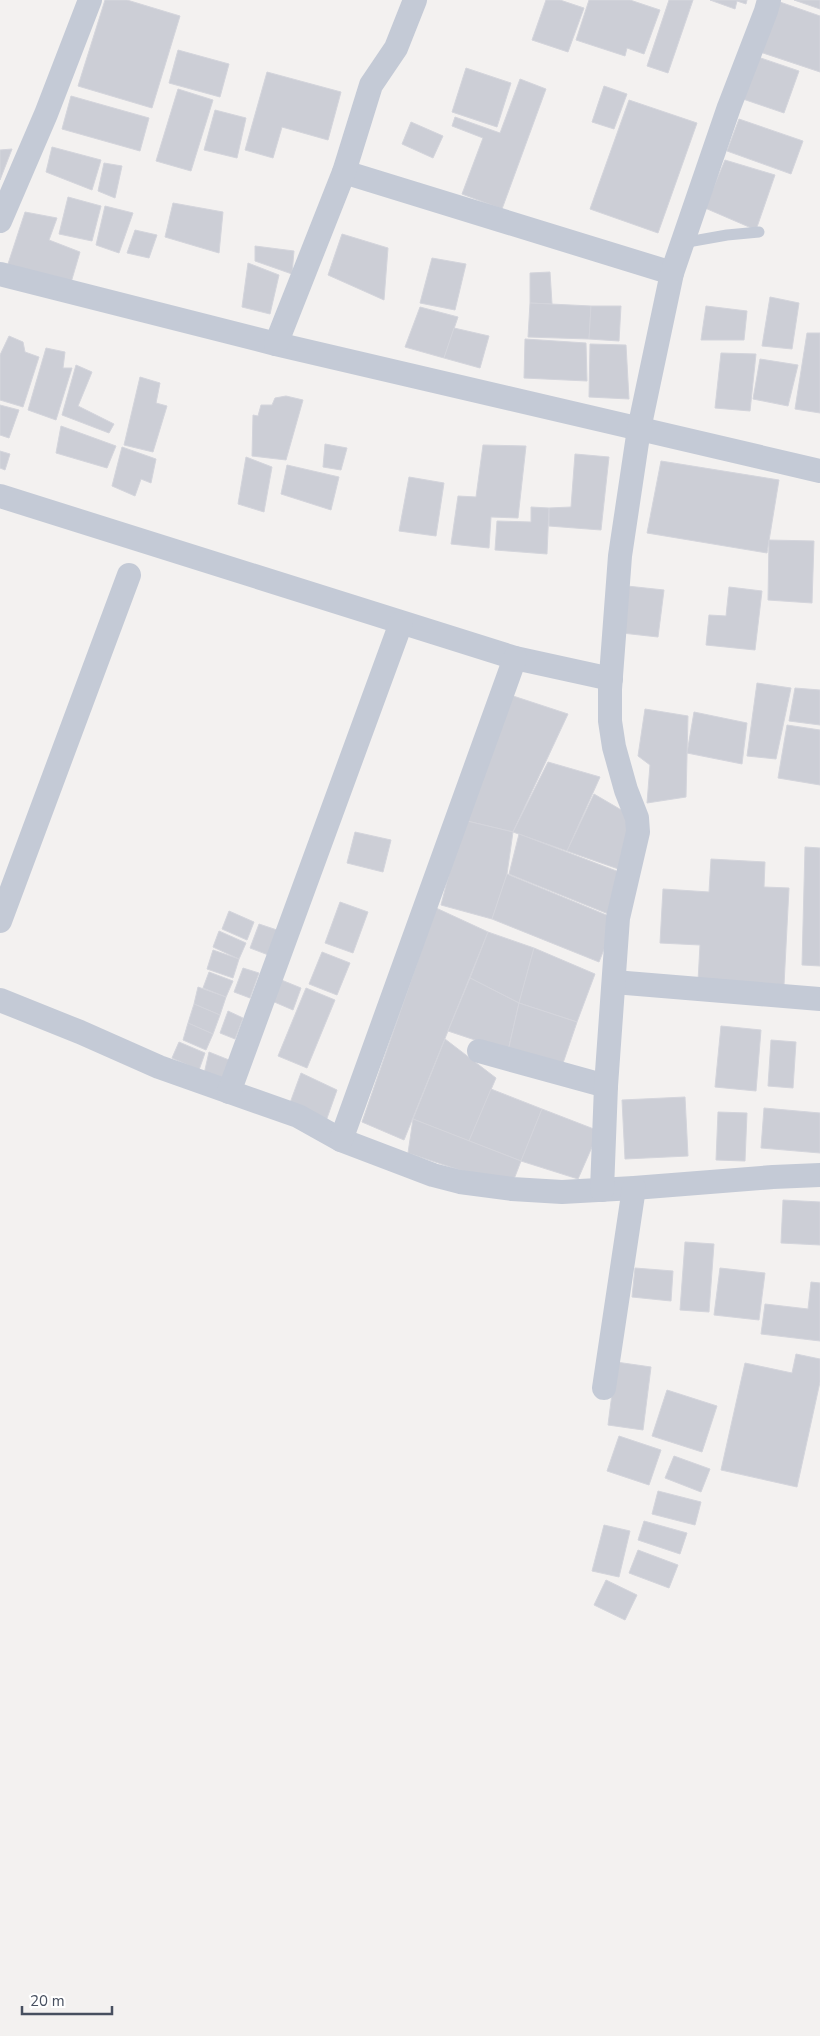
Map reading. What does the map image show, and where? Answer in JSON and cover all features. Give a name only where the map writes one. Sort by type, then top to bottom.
[{"type":"street","points":[[0,221],[46,114],[90,0]]},
{"type":"street","points":[[276,344],[344,172],[371,85],[396,48],[415,0]]},
{"type":"street","points":[[602,1190],[606,1086],[618,918],[638,832],[638,825],[614,747],[610,721],[613,627],[620,556],[639,429],[672,273],[768,0]]},
{"type":"street","points":[[344,172],[672,273]]},
{"type":"street","points":[[0,274],[276,344],[820,471]]},
{"type":"street","points":[[0,496],[515,658],[611,679]]},
{"type":"street","points":[[0,920],[129,575]]},
{"type":"street","points":[[229,1092],[401,623]]},
{"type":"street","points":[[341,1140],[515,658]]},
{"type":"street","points":[[614,982],[820,999]]},
{"type":"street","points":[[0,1000],[80,1032],[159,1067],[298,1116],[341,1140],[433,1175],[460,1182],[525,1190],[562,1192],[820,1175]]},
{"type":"street","points":[[479,1051],[606,1086]]},
{"type":"street","points":[[604,1388],[634,1188]]},
{"type":"lane","points":[[682,243],[759,232]]},
{"type":"building","points":[[105,0],[127,0],[180,16],[152,108],[78,86]]},
{"type":"building","points":[[546,0],[560,0],[584,8],[568,52],[532,40]]},
{"type":"building","points":[[589,0],[630,0],[660,10],[644,54],[627,48],[625,56],[576,40]]},
{"type":"building","points":[[669,0],[693,0],[668,73],[647,66]]},
{"type":"building","points":[[710,0],[747,0],[746,4],[737,1],[735,9]]},
{"type":"building","points":[[794,0],[820,0],[820,9]]},
{"type":"building","points":[[777,1],[820,16],[820,72],[760,52]]},
{"type":"building","points":[[178,50],[229,64],[220,97],[169,83]]},
{"type":"building","points":[[752,55],[799,71],[784,113],[737,97]]},
{"type":"building","points":[[466,68],[511,83],[497,127],[452,112]]},
{"type":"building","points":[[267,72],[341,92],[328,140],[282,127],[273,158],[245,150]]},
{"type":"building","points":[[520,79],[546,89],[502,209],[462,194],[483,138],[452,126],[455,117],[500,133]]},
{"type":"building","points":[[604,86],[627,94],[614,129],[592,122]]},
{"type":"building","points":[[178,89],[213,100],[191,171],[156,161]]},
{"type":"building","points":[[71,96],[149,118],[140,151],[62,129]]},
{"type":"building","points":[[629,100],[697,123],[658,233],[590,209]]},
{"type":"building","points":[[215,110],[246,118],[237,158],[204,150]]},
{"type":"building","points":[[739,119],[803,141],[791,174],[727,151]]},
{"type":"building","points":[[411,122],[443,136],[433,158],[402,144]]},
{"type":"building","points":[[52,147],[101,160],[92,190],[46,172]]},
{"type":"building","points":[[12,149],[0,180],[0,150]]},
{"type":"building","points":[[725,160],[775,175],[756,230],[705,208]]},
{"type":"building","points":[[104,163],[122,166],[115,198],[98,191]]},
{"type":"building","points":[[68,197],[101,206],[92,241],[59,234]]},
{"type":"building","points":[[173,203],[223,212],[219,253],[165,237]]},
{"type":"building","points":[[105,206],[133,213],[119,253],[96,245]]},
{"type":"building","points":[[25,212],[57,218],[49,240],[80,252],[70,286],[7,267]]},
{"type":"building","points":[[135,230],[157,235],[149,258],[127,253]]},
{"type":"building","points":[[342,234],[388,248],[384,300],[328,275]]},
{"type":"building","points":[[255,246],[294,251],[292,274],[255,261]]},
{"type":"building","points":[[432,258],[466,264],[455,310],[420,303]]},
{"type":"building","points":[[248,263],[279,275],[270,314],[242,307]]},
{"type":"building","points":[[550,272],[552,304],[530,303],[530,273]]},
{"type":"building","points":[[770,297],[799,303],[792,349],[762,346]]},
{"type":"building","points":[[530,303],[591,306],[589,339],[528,337]]},
{"type":"building","points":[[591,306],[621,306],[619,341],[589,339]]},
{"type":"building","points":[[706,306],[747,311],[744,340],[701,340]]},
{"type":"building","points":[[420,307],[458,317],[444,358],[405,347]]},
{"type":"building","points":[[454,328],[489,336],[480,368],[444,358]]},
{"type":"building","points":[[807,333],[820,333],[820,413],[795,409]]},
{"type":"building","points":[[9,336],[23,342],[25,352],[39,357],[23,407],[0,400],[0,355]]},
{"type":"building","points":[[525,339],[586,343],[587,381],[524,378]]},
{"type":"building","points":[[590,344],[626,345],[629,399],[589,397]]},
{"type":"building","points":[[46,348],[65,352],[63,368],[72,368],[56,420],[28,410]]},
{"type":"building","points":[[721,353],[756,354],[750,411],[715,408]]},
{"type":"building","points":[[760,359],[798,365],[788,406],[753,399]]},
{"type":"building","points":[[76,365],[92,372],[78,406],[114,424],[109,433],[62,415]]},
{"type":"building","points":[[140,377],[160,383],[156,403],[167,406],[153,452],[124,445]]},
{"type":"building","points":[[286,396],[303,400],[286,460],[252,456],[253,415],[258,416],[261,405],[272,405],[275,398]]},
{"type":"building","points":[[0,405],[19,410],[9,438],[0,435]]},
{"type":"building","points":[[61,426],[116,446],[107,468],[56,453]]},
{"type":"building","points":[[325,444],[347,448],[341,470],[323,467]]},
{"type":"building","points":[[483,445],[526,446],[518,518],[491,517],[489,548],[451,544],[458,496],[476,497]]},
{"type":"building","points":[[122,447],[156,459],[151,483],[141,479],[135,496],[112,486]]},
{"type":"building","points":[[0,451],[10,454],[5,470],[0,468]]},
{"type":"building","points":[[575,454],[609,457],[601,530],[549,526],[549,508],[571,507]]},
{"type":"building","points":[[246,457],[272,467],[264,512],[238,504]]},
{"type":"building","points":[[661,461],[779,480],[767,553],[647,533]]},
{"type":"building","points":[[287,465],[339,477],[331,510],[281,494]]},
{"type":"building","points":[[409,477],[444,483],[436,536],[399,531]]},
{"type":"building","points":[[531,507],[549,508],[547,554],[495,550],[497,521],[531,522]]},
{"type":"building","points":[[769,540],[814,541],[812,603],[768,600]]},
{"type":"building","points":[[627,586],[664,590],[658,637],[622,633]]},
{"type":"building","points":[[729,587],[762,591],[755,650],[706,645],[709,615],[726,616]]},
{"type":"building","points":[[757,683],[791,688],[776,759],[747,756]]},
{"type":"building","points":[[795,688],[820,690],[820,725],[789,721]]},
{"type":"building","points":[[504,693],[568,714],[513,832],[463,820]]},
{"type":"building","points":[[645,709],[688,716],[686,797],[647,803],[650,765],[638,756]]},
{"type":"building","points":[[694,712],[747,723],[742,764],[687,753]]},
{"type":"building","points":[[787,725],[820,730],[820,785],[778,778]]},
{"type":"building","points":[[548,762],[600,777],[567,851],[513,832]]},
{"type":"building","points":[[594,794],[635,818],[627,872],[567,851]]},
{"type":"building","points":[[463,820],[513,832],[507,874],[492,919],[441,905]]},
{"type":"building","points":[[355,832],[391,840],[383,872],[347,863]]},
{"type":"building","points":[[519,834],[627,875],[616,917],[509,874]]},
{"type":"building","points":[[805,847],[820,848],[820,966],[802,965]]},
{"type":"building","points":[[711,859],[765,862],[764,887],[789,888],[784,985],[698,981],[700,945],[660,943],[663,889],[709,892]]},
{"type":"building","points":[[507,874],[616,919],[599,962],[492,919]]},
{"type":"building","points":[[340,902],[368,912],[353,953],[325,943]]},
{"type":"building","points":[[436,908],[488,932],[404,1140],[362,1122]]},
{"type":"building","points":[[229,911],[254,922],[247,940],[222,929]]},
{"type":"building","points":[[259,924],[280,931],[271,956],[250,948]]},
{"type":"building","points":[[219,931],[246,943],[239,959],[213,947]]},
{"type":"building","points":[[488,932],[534,948],[519,1003],[470,978]]},
{"type":"building","points":[[534,948],[595,974],[577,1022],[519,1003]]},
{"type":"building","points":[[213,950],[239,959],[233,978],[207,969]]},
{"type":"building","points":[[322,952],[350,963],[337,995],[309,984]]},
{"type":"building","points":[[243,968],[259,973],[250,998],[234,992]]},
{"type":"building","points":[[209,972],[233,981],[226,997],[203,988]]},
{"type":"building","points":[[274,977],[301,988],[293,1010],[265,998]]},
{"type":"building","points":[[470,978],[519,1003],[508,1051],[448,1031]]},
{"type":"building","points":[[198,987],[226,997],[220,1015],[194,1004]]},
{"type":"building","points":[[306,988],[335,1000],[307,1068],[278,1056]]},
{"type":"building","points":[[519,1003],[577,1022],[561,1069],[508,1051]]},
{"type":"building","points":[[194,1004],[220,1015],[213,1034],[188,1023]]},
{"type":"building","points":[[228,1011],[243,1018],[235,1039],[220,1033]]},
{"type":"building","points":[[188,1023],[213,1034],[206,1050],[183,1040]]},
{"type":"building","points":[[721,1026],[761,1030],[756,1091],[715,1087]]},
{"type":"building","points":[[445,1039],[496,1078],[469,1141],[413,1119]]},
{"type":"building","points":[[771,1040],[796,1042],[793,1088],[768,1086]]},
{"type":"building","points":[[179,1042],[205,1053],[199,1070],[172,1058]]},
{"type":"building","points":[[209,1052],[229,1060],[222,1082],[204,1074]]},
{"type":"building","points":[[301,1073],[337,1090],[326,1121],[290,1103]]},
{"type":"building","points":[[491,1089],[542,1109],[521,1161],[469,1141]]},
{"type":"building","points":[[685,1097],[688,1156],[625,1159],[622,1100]]},
{"type":"building","points":[[764,1108],[820,1113],[820,1153],[761,1148]]},
{"type":"building","points":[[542,1109],[599,1131],[578,1179],[521,1161]]},
{"type":"building","points":[[718,1112],[747,1113],[745,1161],[716,1160]]},
{"type":"building","points":[[413,1119],[521,1161],[511,1187],[408,1153]]},
{"type":"building","points":[[783,1200],[820,1202],[820,1245],[781,1243]]},
{"type":"building","points":[[685,1242],[714,1244],[709,1312],[680,1310]]},
{"type":"building","points":[[635,1268],[673,1271],[671,1301],[632,1297]]},
{"type":"building","points":[[720,1268],[765,1273],[759,1320],[714,1315]]},
{"type":"building","points":[[811,1282],[820,1283],[820,1341],[761,1334],[765,1304],[808,1309]]},
{"type":"building","points":[[796,1354],[820,1359],[820,1382],[797,1487],[721,1470],[745,1363],[792,1373]]},
{"type":"building","points":[[616,1362],[651,1367],[643,1430],[608,1425]]},
{"type":"building","points":[[667,1390],[717,1406],[702,1452],[652,1436]]},
{"type":"building","points":[[619,1436],[661,1450],[649,1485],[607,1471]]},
{"type":"building","points":[[674,1456],[710,1469],[701,1492],[665,1478]]},
{"type":"building","points":[[658,1491],[701,1502],[695,1525],[652,1514]]},
{"type":"building","points":[[644,1521],[687,1533],[680,1554],[638,1540]]},
{"type":"building","points":[[604,1525],[630,1531],[619,1577],[592,1571]]},
{"type":"building","points":[[638,1550],[678,1565],[669,1588],[629,1573]]},
{"type":"building","points":[[606,1580],[637,1595],[625,1620],[594,1605]]}]
